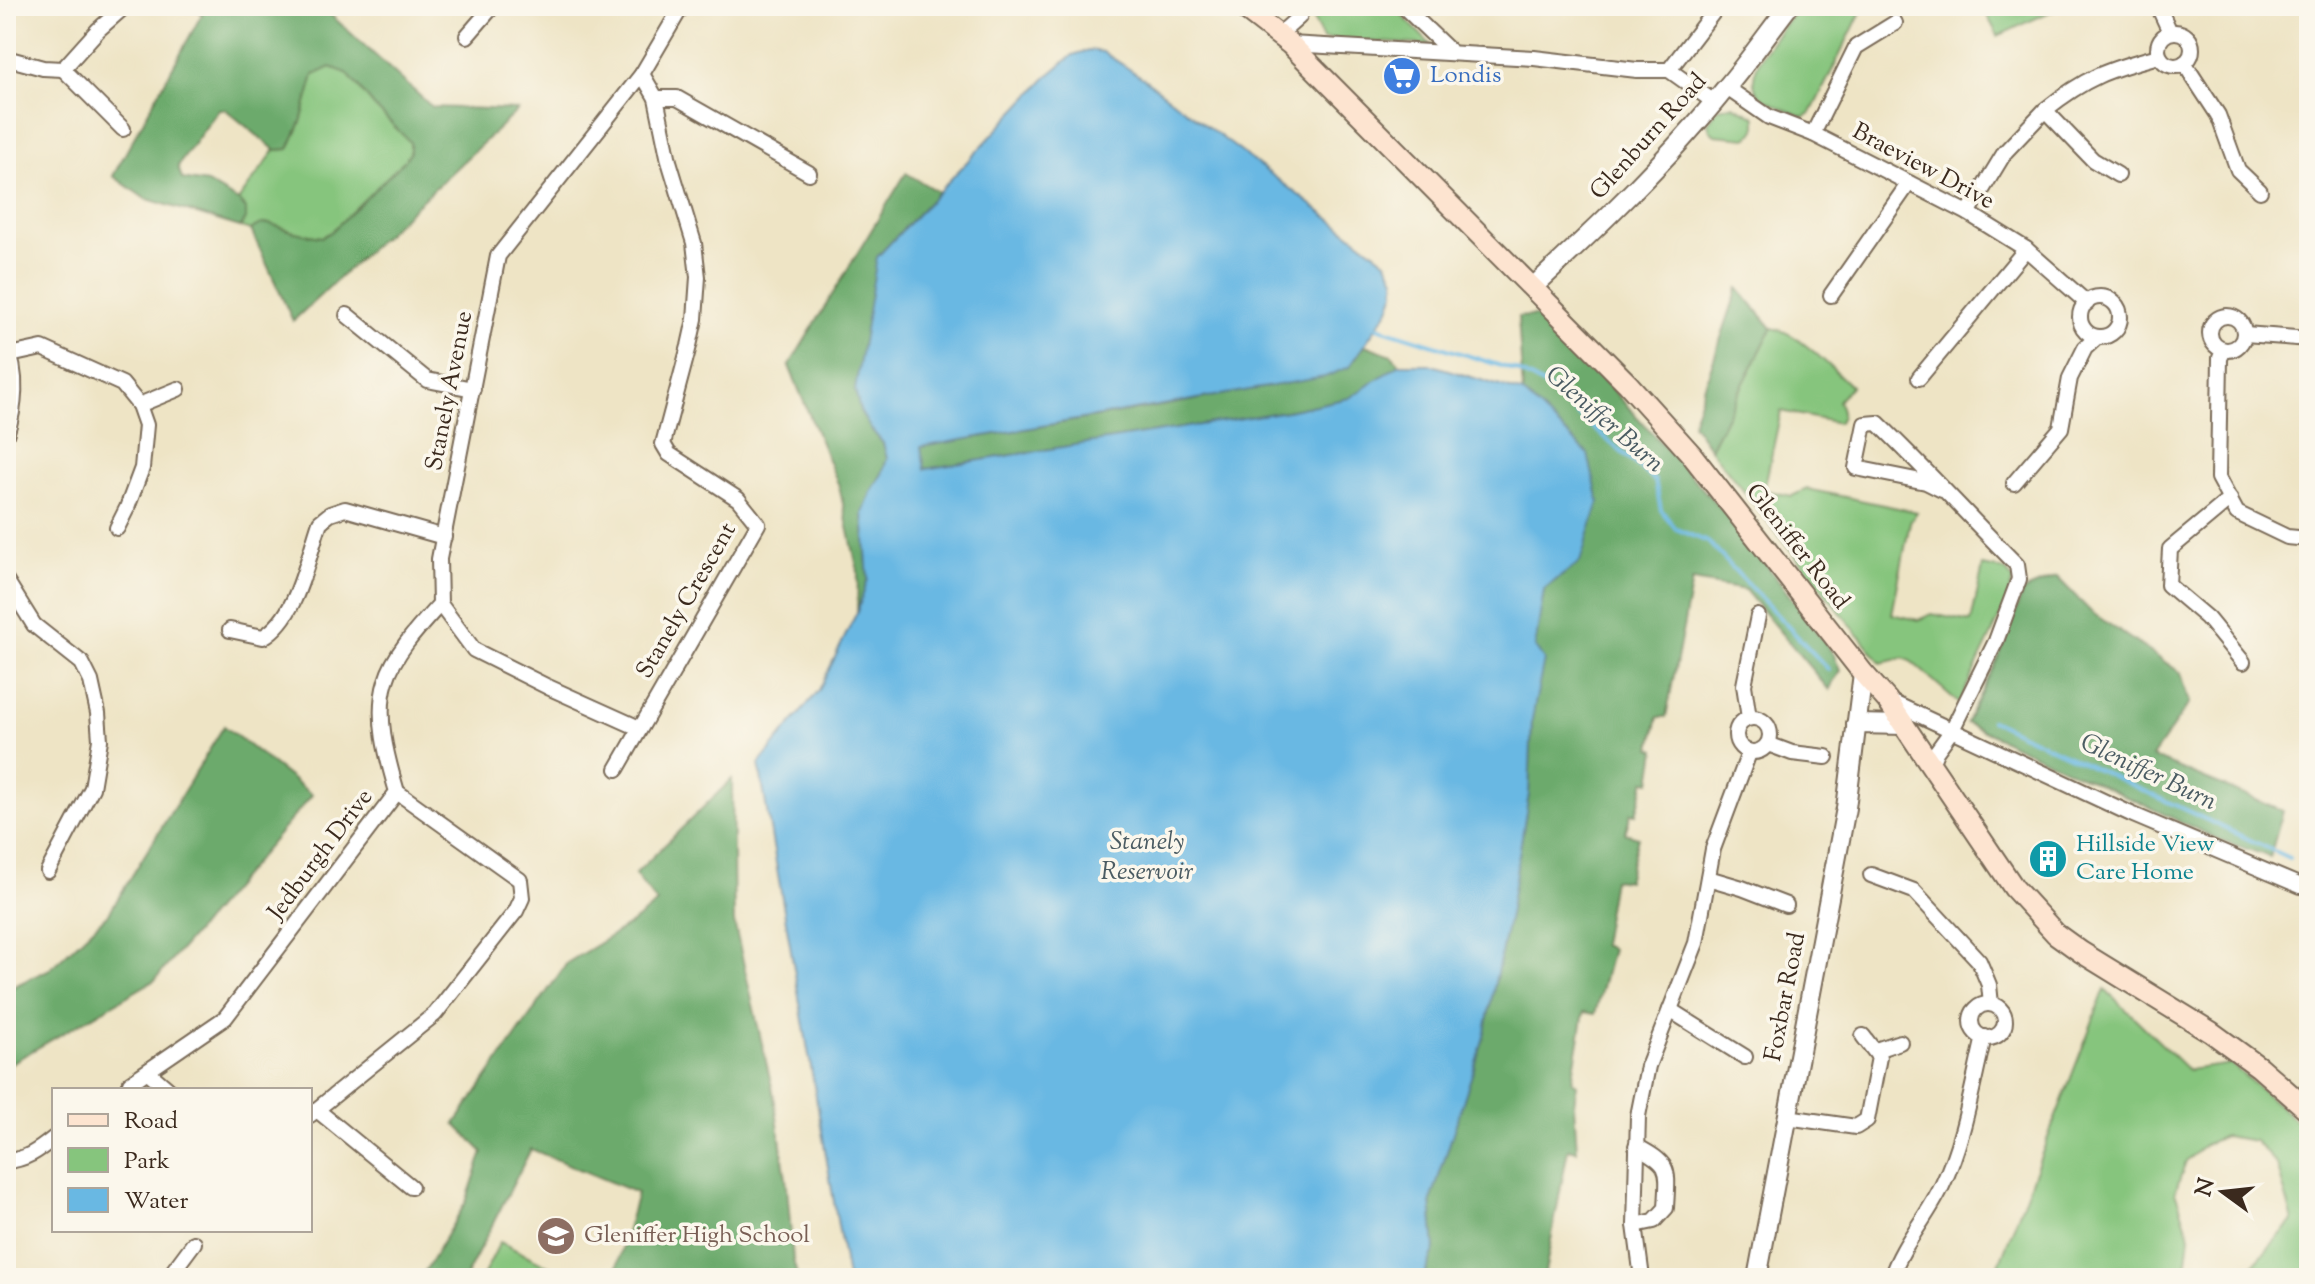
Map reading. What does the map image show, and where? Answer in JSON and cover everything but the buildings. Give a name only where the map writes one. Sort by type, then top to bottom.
[{"type":"main road","name":"Gleniffer Road","points":[[1241,6],[1285,39],[1628,384],[1691,454],[1887,700],[2014,888],[2056,934],[2211,1032],[2259,1067],[2309,1111]]},
{"type":"street","points":[[63,69],[98,30],[125,6]]},
{"type":"street","points":[[467,36],[493,6]]},
{"type":"street","name":"Stanely Avenue","points":[[440,604],[439,559],[498,256],[642,74],[682,6]]},
{"type":"street","points":[[1303,6],[1285,39],[1534,58],[1637,70],[1669,70],[1718,6]]},
{"type":"street","points":[[1403,6],[1452,53]]},
{"type":"street","name":"Glenburn Road","points":[[1532,288],[1607,219],[1720,95],[1789,6]]},
{"type":"street","points":[[2158,6],[2170,32]]},
{"type":"street","points":[[2307,6],[2309,12]]},
{"type":"street","points":[[1813,134],[1856,47],[1895,23]]},
{"type":"street","points":[[2170,32],[2181,32],[2189,39],[2192,50],[2184,63],[2167,65],[2159,56],[2159,41],[2170,32]]},
{"type":"street","points":[[1968,213],[2005,152],[2045,110],[2074,86],[2111,69],[2159,56]]},
{"type":"street","points":[[6,58],[43,68],[63,69],[123,129]]},
{"type":"street","points":[[2184,63],[2218,115],[2238,170],[2260,191]]},
{"type":"street","name":"Braeview Drive","points":[[1669,70],[1813,134],[1968,213],[2026,249],[2087,303]]},
{"type":"street","name":"Stanely Crescent","points":[[617,769],[758,524],[738,499],[669,454],[663,444],[695,319],[698,277],[694,243],[669,161],[656,98],[642,74]]},
{"type":"street","points":[[656,98],[677,98],[809,173]]},
{"type":"street","points":[[2045,110],[2093,160],[2118,175]]},
{"type":"street","points":[[1831,295],[1909,183]]},
{"type":"street","points":[[1919,378],[2026,249]]},
{"type":"street","points":[[2014,483],[2061,428],[2070,378],[2085,348],[2097,337],[2110,335],[2119,325],[2119,311],[2113,302],[2102,298],[2087,303],[2081,313],[2082,326],[2097,337]]},
{"type":"street","points":[[347,315],[427,380],[473,389]]},
{"type":"street","points":[[2225,316],[2236,318],[2245,334],[2237,348],[2224,350],[2211,339],[2211,327],[2225,316]]},
{"type":"street","points":[[2245,334],[2309,339]]},
{"type":"street","points":[[6,435],[14,398],[8,351],[42,348],[122,384],[139,405],[146,425],[142,468],[117,528]]},
{"type":"street","points":[[2224,350],[2220,358],[2218,478],[2237,513],[2287,537],[2309,539]]},
{"type":"street","points":[[139,405],[178,389]]},
{"type":"street","points":[[1931,764],[1952,730],[1996,641],[2019,579],[2017,565],[1942,490],[1931,473],[1878,423],[1865,424],[1856,468],[1926,482],[1942,490]]},
{"type":"street","points":[[2230,499],[2170,549],[2168,585],[2207,618],[2243,662]]},
{"type":"street","points":[[230,630],[263,637],[277,629],[288,614],[320,522],[330,514],[345,509],[444,537]]},
{"type":"street","points":[[6,580],[34,625],[82,663],[91,681],[98,713],[100,740],[92,788],[48,871]]},
{"type":"street","points":[[440,604],[474,650],[639,728]]},
{"type":"street","name":"Jedburgh Drive","points":[[130,1083],[225,1018],[397,792],[387,757],[384,731],[386,680],[408,641],[440,604]]},
{"type":"street","points":[[1749,718],[1744,685],[1758,616]]},
{"type":"street","name":"Foxbar Road","points":[[1757,1278],[1846,808],[1863,673]]},
{"type":"street","points":[[1887,700],[2221,854],[2301,886],[2309,885]]},
{"type":"street","points":[[1749,718],[1765,723],[1771,734],[1763,750],[1749,753],[1738,745],[1735,736],[1739,724],[1749,718]]},
{"type":"street","points":[[1856,724],[1905,725]]},
{"type":"street","points":[[1768,744],[1792,753],[1826,757]]},
{"type":"street","points":[[1642,1278],[1635,1225],[1636,1146],[1638,1116],[1648,1066],[1696,943],[1713,849],[1749,753]]},
{"type":"street","points":[[397,792],[520,880],[522,898],[516,911],[435,1014],[314,1112],[411,1187]]},
{"type":"street","points":[[1871,875],[1914,891],[1936,914],[1979,961],[1989,985],[1991,1004]]},
{"type":"street","points":[[1708,878],[1786,905]]},
{"type":"street","points":[[1991,1004],[2000,1009],[2004,1024],[1999,1033],[1984,1037],[1974,1031],[1971,1020],[1975,1009],[1991,1004]]},
{"type":"street","points":[[1670,1010],[1745,1057]]},
{"type":"street","points":[[1787,1117],[1856,1127],[1867,1120],[1879,1057],[1863,1036]]},
{"type":"street","points":[[1891,1278],[1901,1254],[1951,1166],[1984,1037]]},
{"type":"street","points":[[1876,1050],[1900,1042]]},
{"type":"street","points":[[148,1072],[167,1088]]},
{"type":"street","points":[[6,1161],[18,1161],[37,1152],[52,1140]]},
{"type":"street","points":[[1635,1225],[1654,1221],[1666,1208],[1667,1173],[1660,1158],[1636,1146]]},
{"type":"street","points":[[168,1278],[194,1243]]},
{"type":"green space","points":[[193,6],[321,6],[432,107],[518,110],[293,321],[251,230],[267,224],[322,237],[331,232],[405,160],[410,152],[410,142],[347,73],[331,67],[314,75],[301,122],[289,149],[275,150],[225,109],[219,109],[178,166],[182,179],[207,183],[240,202],[246,209],[246,219],[240,227],[144,198],[113,176],[202,14]]},
{"type":"green space","points":[[1312,6],[1393,6],[1431,45],[1323,39],[1313,19]]},
{"type":"green space","points":[[1800,6],[1864,6],[1811,113],[1804,117],[1763,98],[1755,89],[1754,77],[1765,51]]},
{"type":"green space","points":[[1982,6],[2053,6],[2054,10],[1998,36]]},
{"type":"green space","points":[[331,67],[347,73],[374,106],[411,142],[410,152],[331,232],[322,237],[267,224],[251,230],[240,227],[246,219],[246,210],[238,201],[275,150],[289,149],[301,122],[314,75]]},
{"type":"green space","points":[[1733,105],[1756,117],[1756,129],[1747,138],[1715,135],[1710,131],[1708,123],[1718,108]]},
{"type":"green space","points":[[906,173],[938,192],[877,257],[870,428],[883,443],[887,458],[863,513],[868,579],[857,612],[858,572],[839,486],[789,366]]},
{"type":"green space","points":[[1738,288],[1772,328],[1710,449],[1692,423]]},
{"type":"green space","points":[[1518,317],[1548,319],[1741,531],[1834,655],[1840,671],[1829,690],[1745,590],[1692,581],[1666,717],[1658,717],[1651,748],[1656,750],[1651,782],[1645,781],[1636,814],[1631,813],[1625,833],[1638,837],[1627,881],[1613,879],[1602,945],[1612,949],[1595,1014],[1584,1012],[1572,1081],[1577,1084],[1574,1104],[1577,1151],[1568,1149],[1544,1278],[1423,1278],[1435,1249],[1431,1201],[1483,1040],[1509,915],[1529,794],[1535,647],[1544,589],[1580,562],[1588,454],[1523,393]]},
{"type":"green space","points":[[1772,328],[1803,343],[1851,386],[1838,401],[1842,412],[1838,423],[1781,411],[1764,490],[1792,496],[1807,489],[1917,512],[1910,522],[1892,614],[1918,620],[1932,614],[1971,622],[1983,566],[2006,571],[2013,580],[2005,606],[1959,703],[1912,662],[1904,658],[1881,663],[1710,449]]},
{"type":"green space","points":[[1365,345],[1392,355],[1400,364],[1350,398],[1287,411],[925,469],[920,447],[1190,401],[1349,367]]},
{"type":"green space","points":[[2057,577],[2091,612],[2181,673],[2190,702],[2152,757],[2283,811],[2270,857],[2218,839],[1966,723],[2004,646],[2023,591]]},
{"type":"green space","points":[[224,726],[312,795],[155,980],[6,1066],[6,990],[50,969],[109,913]]},
{"type":"green space","points":[[732,779],[734,922],[774,1096],[787,1186],[793,1260],[798,1278],[614,1278],[637,1193],[531,1149],[465,1278],[421,1278],[466,1202],[483,1152],[455,1124],[567,963],[632,923],[657,903],[635,874]]},
{"type":"green space","points":[[2105,989],[2188,1070],[2231,1064],[2309,1132],[2309,1278],[2241,1278],[2293,1221],[2277,1165],[2255,1141],[2224,1136],[2204,1145],[2186,1161],[2175,1192],[2190,1235],[2186,1269],[2156,1278],[1994,1278]]},
{"type":"green space","points":[[500,1242],[572,1278],[482,1278]]},
{"type":"water","name":"Stanely Reservoir","points":[[1089,50],[1103,52],[1143,78],[1386,261],[1395,278],[1395,291],[1389,309],[1349,367],[1325,377],[921,447],[925,469],[1287,411],[1349,398],[1400,364],[1429,364],[1523,393],[1588,454],[1599,502],[1580,562],[1544,589],[1535,647],[1544,660],[1532,719],[1529,794],[1509,915],[1483,1040],[1431,1201],[1435,1249],[1423,1278],[847,1278],[759,764],[819,690],[857,612],[868,579],[863,513],[887,458],[883,443],[860,411],[855,390],[877,257],[1050,74],[1073,55]]},
{"type":"waterway","name":"Gleniffer Burn","points":[[1377,327],[1517,371],[1545,386],[1655,481],[1661,510],[1676,529],[1708,542],[1829,670]]},
{"type":"waterway","name":"Gleniffer Burn","points":[[1991,720],[2289,858]]},
{"type":"place","name":"Londis","points":[[1402,76]]},
{"type":"place","name":"Hillside View Care Home","points":[[2048,859]]},
{"type":"place","name":"Gleniffer High School","points":[[556,1236]]}]
